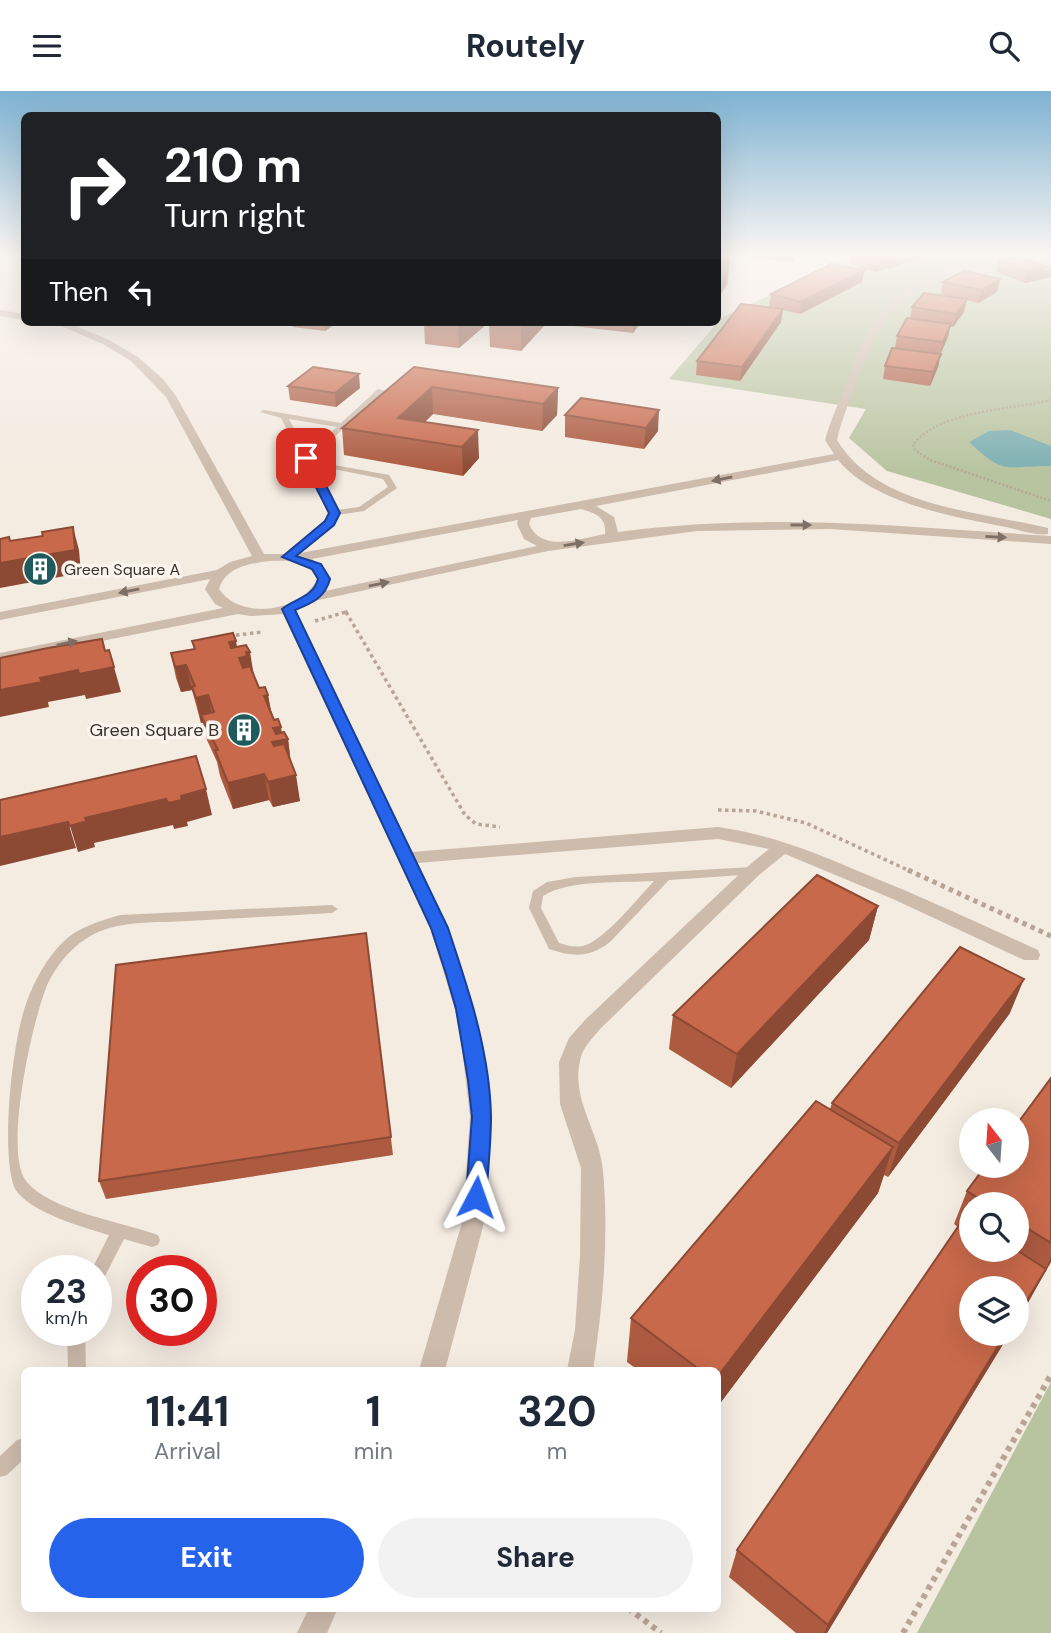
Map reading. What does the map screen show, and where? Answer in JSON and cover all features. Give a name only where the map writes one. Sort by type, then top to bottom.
[{"type":"street","points":[[72,328],[133,355],[154,375],[171,397],[260,558]]},
{"type":"street","points":[[876,328],[856,370],[832,434],[831,440],[838,457],[880,487],[911,500],[1051,532]]},
{"type":"street","points":[[0,616],[220,573],[233,565],[260,558],[292,558],[838,457]]},
{"type":"street","points":[[582,505],[611,520],[613,528],[610,539]]},
{"type":"street","points":[[941,533],[942,508]]},
{"type":"street","points":[[526,516],[523,524],[528,535],[550,548]]},
{"type":"street","points":[[220,573],[213,583],[213,594],[221,603],[236,610],[256,613],[288,609],[312,598],[550,548],[695,527],[842,526],[1051,540]]},
{"type":"street","points":[[292,558],[316,566],[323,575],[321,589],[312,598]]},
{"type":"street","points":[[288,609],[439,928],[458,986],[471,1040],[481,1117],[474,1219],[433,1367]]},
{"type":"street","points":[[0,657],[236,610]]},
{"type":"street","points":[[404,858],[718,833],[745,836],[784,846],[912,899],[1031,955]]},
{"type":"street","points":[[581,1367],[587,1330],[592,1256],[592,1168],[571,1104],[569,1062],[576,1044],[593,1024],[752,871],[784,846]]},
{"type":"street","points":[[312,1633],[322,1612]]},
{"type":"lane","points":[[306,458],[381,391]]},
{"type":"lane","points":[[264,412],[341,425]]},
{"type":"lane","points":[[284,416],[334,513]]},
{"type":"lane","points":[[312,470],[334,467],[386,477],[392,482],[393,488],[361,509],[334,513]]},
{"type":"lane","points":[[292,558],[330,522],[334,513]]},
{"type":"lane","points":[[664,877],[603,940],[590,949],[572,952],[554,946],[535,908],[537,894],[551,885],[664,877],[752,871]]},
{"type":"lane","points":[[152,1240],[43,1204],[22,1186],[11,1163],[14,1108],[23,1038],[43,984],[68,945],[83,933],[120,920],[332,909]]},
{"type":"lane","points":[[107,1255],[120,1231]]},
{"type":"lane","points":[[77,1346],[78,1367]]},
{"type":"lane","points":[[0,1468],[21,1450]]},
{"type":"path","points":[[1051,400],[942,423],[920,433],[913,445],[918,453],[930,460],[1051,501]]},
{"type":"path","points":[[346,611],[465,815],[486,827],[511,827]]},
{"type":"path","points":[[709,811],[756,811],[806,823],[1051,936]]},
{"type":"path","points":[[903,1633],[1051,1375]]},
{"type":"path","points":[[633,1612],[661,1633]]},
{"type":"green space","points":[[713,328],[1051,328],[1051,519],[887,471],[849,438],[866,409],[669,379]]},
{"type":"green space","points":[[1051,1382],[1051,1633],[917,1633]]},
{"type":"water","points":[[1010,430],[1051,446],[1051,466],[999,465],[969,442],[989,431]]},
{"type":"building","points":[[723,328],[770,328],[742,367],[697,361]]},
{"type":"building","points":[[901,328],[949,328],[943,342],[897,336]]},
{"type":"building","points":[[892,348],[941,354],[933,372],[885,366]]},
{"type":"building","points":[[313,367],[359,374],[335,393],[288,386]]},
{"type":"building","points":[[414,367],[558,388],[543,404],[432,387],[398,418],[478,430],[462,447],[342,428]]},
{"type":"building","points":[[581,398],[659,410],[646,428],[565,415]]},
{"type":"building","points":[[73,527],[75,550],[0,563],[0,539],[9,537],[10,541],[43,536],[42,532]]},
{"type":"building","name":"Green Square B","points":[[233,633],[236,641],[229,642],[231,648],[246,645],[250,652],[239,658],[243,668],[250,666],[259,688],[265,687],[268,695],[264,696],[274,720],[278,719],[281,727],[273,728],[276,734],[284,732],[288,739],[272,742],[274,746],[284,744],[296,775],[268,782],[264,774],[228,783],[215,750],[218,750],[201,715],[214,712],[208,695],[196,698],[192,687],[195,686],[186,665],[175,667],[171,653],[195,649],[192,641]]},
{"type":"building","points":[[102,639],[105,651],[109,650],[114,667],[79,674],[78,670],[40,678],[42,682],[0,690],[0,658]]},
{"type":"building","points":[[196,756],[206,789],[181,796],[182,800],[168,803],[166,799],[85,818],[87,821],[70,826],[68,822],[0,837],[0,800]]},
{"type":"building","points":[[817,875],[878,906],[737,1054],[673,1015]]},
{"type":"building","points":[[366,933],[391,1137],[99,1181],[116,965]]},
{"type":"building","points":[[960,947],[1024,979],[899,1143],[832,1103]]},
{"type":"building","points":[[1051,1078],[1051,1243],[1029,1229],[1029,1192],[967,1191],[976,1178],[1029,1178],[1029,1108]]},
{"type":"building","points":[[816,1101],[893,1147],[721,1372],[721,1367],[696,1367],[631,1318]]},
{"type":"building","points":[[959,1225],[959,1262],[1029,1262],[1029,1258],[1046,1269],[1029,1297],[1029,1276],[959,1276],[959,1346],[998,1346],[828,1625],[737,1550]]},
{"type":"place","name":"Green Square A","points":[[40,569]]},
{"type":"place","name":"Green Square B","points":[[244,730]]},
{"type":"route","points":[[306,458],[334,513],[330,522],[288,557],[316,566],[323,575],[324,584],[318,594],[288,609],[439,928],[454,974],[465,1009],[478,1080],[481,1117],[476,1197]]}]
